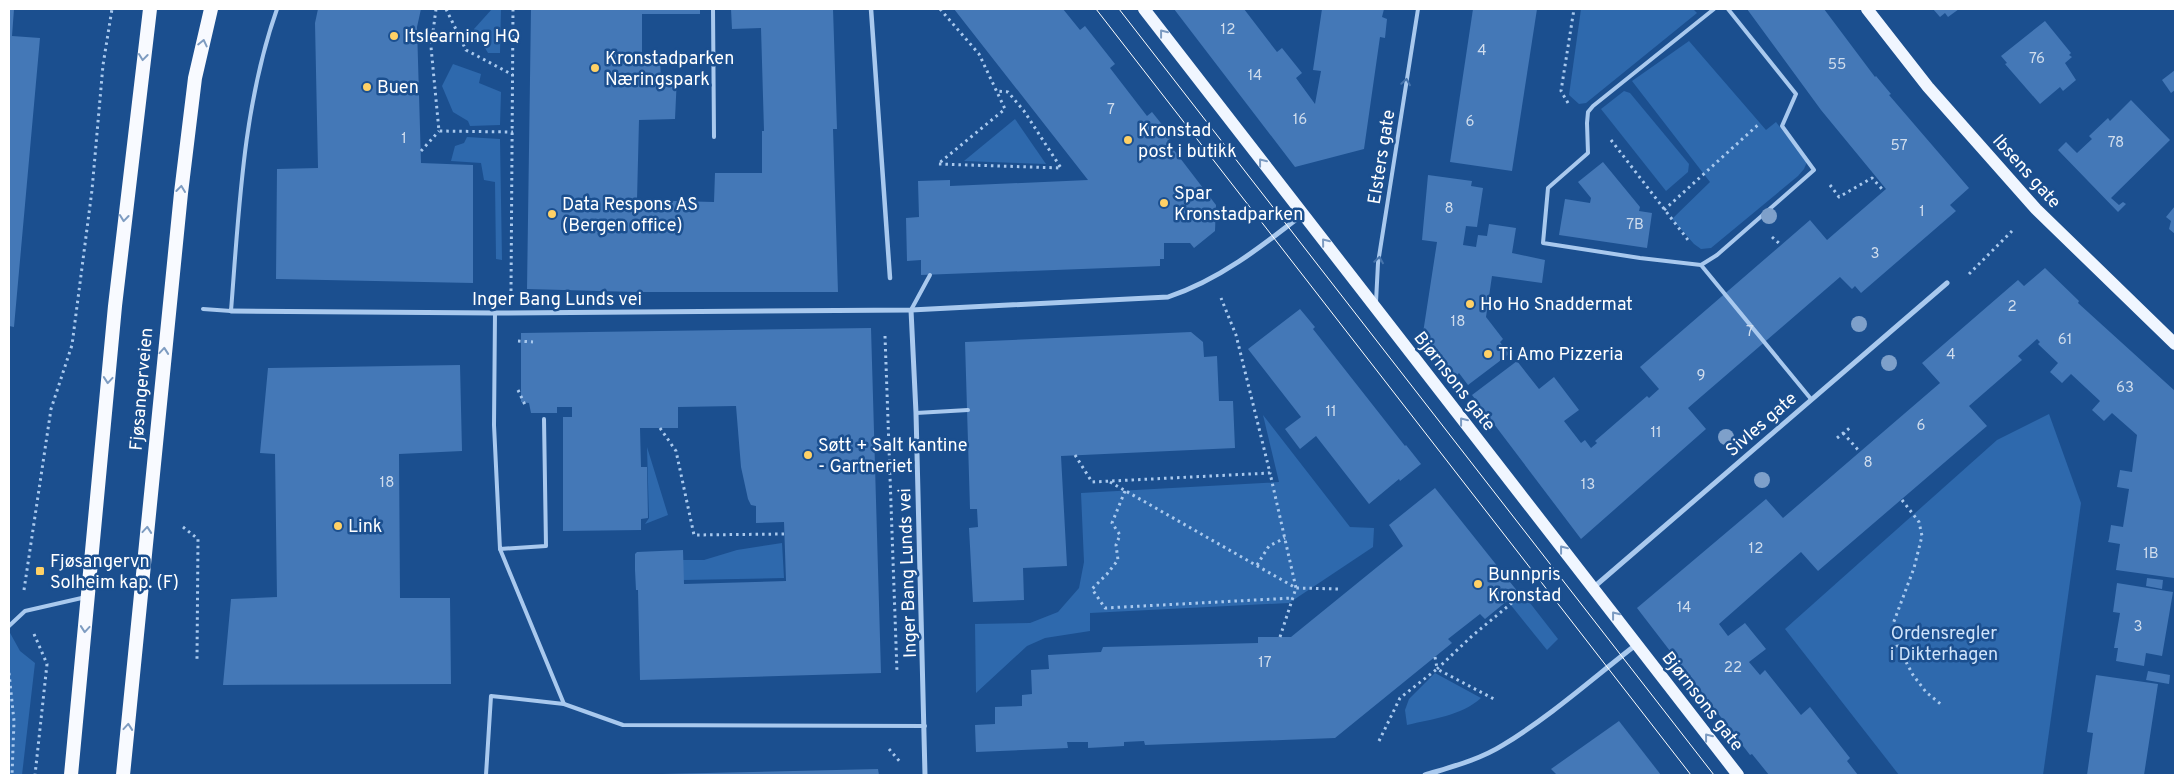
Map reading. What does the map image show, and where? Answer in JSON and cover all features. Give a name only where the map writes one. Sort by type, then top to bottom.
[{"type":"highway","name":"Fjøsangerveien","points":[[71,775],[114,306],[150,9]]},
{"type":"highway","name":"Fjøsangerveien","points":[[123,775],[181,194],[195,78],[211,9]]},
{"type":"main road","name":"Bjørnsons gate","points":[[1144,9],[1738,775]]},
{"type":"main road","name":"Ibsens gate","points":[[1866,9],[1928,87],[2036,209],[2175,344]]},
{"type":"street","points":[[871,9],[890,278]]},
{"type":"street","name":"Inger Bang Lunds vei","points":[[231,311],[494,314],[910,310],[1168,296],[1212,279],[1303,214]]},
{"type":"street","name":"Sivles gate","points":[[1594,587],[1947,283]]},
{"type":"street","name":"Inger Bang Lunds vei","points":[[910,310],[916,414],[925,775]]},
{"type":"street","points":[[1425,775],[1469,762],[1502,746],[1575,694],[1637,644]]},
{"type":"lane","points":[[231,311],[243,168],[264,47],[278,9]]},
{"type":"lane","points":[[713,9],[714,137]]},
{"type":"lane","name":"Elsters gate","points":[[1376,309],[1378,263],[1418,9]]},
{"type":"lane","points":[[1714,9],[1588,112],[1588,153],[1548,188],[1543,242],[1640,258],[1700,265],[1717,255],[1814,170],[1782,126],[1796,94],[1728,9]]},
{"type":"lane","points":[[1700,265],[1811,399]]},
{"type":"lane","points":[[910,310],[930,275]]},
{"type":"lane","name":"Inger Bang Lunds vei","points":[[203,309],[231,311]]},
{"type":"lane","points":[[494,314],[494,425],[500,548],[564,704]]},
{"type":"lane","points":[[916,414],[968,410]]},
{"type":"lane","points":[[500,548],[546,546],[544,419]]},
{"type":"lane","points":[[9,626],[25,611],[88,596]]},
{"type":"lane","points":[[486,775],[491,696],[564,704],[623,725],[924,726]]},
{"type":"path","points":[[35,775],[47,664],[25,611],[24,582],[51,409],[72,345],[92,190],[103,65],[112,9]]},
{"type":"path","points":[[421,151],[439,131],[431,46],[436,9]]},
{"type":"path","points":[[446,9],[466,50],[514,76]]},
{"type":"path","points":[[511,296],[513,9]]},
{"type":"path","points":[[940,9],[979,54],[996,91],[1005,109],[938,164],[1061,168],[1024,111],[1008,92],[996,91]]},
{"type":"path","points":[[1574,9],[1561,91],[1572,110],[1588,112],[1705,262]]},
{"type":"path","points":[[1664,210],[1760,122]]},
{"type":"path","points":[[439,131],[513,132]]},
{"type":"path","points":[[1839,197],[1872,178],[1882,189]]},
{"type":"path","points":[[1968,274],[2012,231]]},
{"type":"path","points":[[1212,279],[1236,335],[1296,588],[1280,637]]},
{"type":"path","points":[[886,336],[897,672]]},
{"type":"path","points":[[518,341],[534,342]]},
{"type":"path","points":[[1838,438],[1851,427]]},
{"type":"path","points":[[660,428],[676,451],[694,535],[784,534]]},
{"type":"path","points":[[1843,433],[1860,452]]},
{"type":"path","points":[[1075,456],[1092,482],[1270,473]]},
{"type":"path","points":[[1110,482],[1296,588],[1340,589]]},
{"type":"path","points":[[1125,491],[1112,523],[1120,535],[1116,545],[1118,560],[1092,589],[1105,608],[1293,598]]},
{"type":"path","points":[[1902,500],[1919,522],[1922,536],[1914,568],[1893,624],[1897,645],[1913,675],[1926,692],[1943,706]]},
{"type":"path","points":[[182,527],[198,540],[197,659]]},
{"type":"path","points":[[1257,565],[1269,546],[1285,538]]},
{"type":"path","points":[[1379,741],[1400,698],[1437,669],[1472,636],[1525,592]]},
{"type":"path","points":[[1435,657],[1437,669]]},
{"type":"path","points":[[1437,669],[1494,699]]},
{"type":"path","points":[[9,672],[14,721],[12,775]]},
{"type":"path","points":[[882,749],[891,749],[905,768]]},
{"type":"green space","points":[[492,9],[501,9],[500,53],[488,53],[474,29]]},
{"type":"green space","points":[[1581,9],[1693,9],[1697,13],[1586,103],[1579,104],[1569,95]]},
{"type":"green space","points":[[1689,41],[1766,130],[1776,122],[1807,162],[1798,176],[1711,248],[1701,249],[1694,244],[1672,219],[1710,182],[1632,81]]},
{"type":"green space","points":[[453,64],[481,74],[479,83],[501,92],[500,125],[470,126],[468,121],[453,112],[442,86]]},
{"type":"green space","points":[[1624,91],[1630,93],[1689,164],[1688,172],[1666,191],[1601,109]]},
{"type":"green space","points":[[1015,119],[1046,164],[964,161]]},
{"type":"green space","points":[[467,137],[500,139],[502,260],[496,259],[495,182],[484,180],[481,163],[451,161],[455,146],[464,143]]},
{"type":"green space","name":"Ordensregler i Dikterhagen","points":[[2049,414],[2081,503],[2043,775],[1899,775],[1785,629],[1997,440]]},
{"type":"green space","points":[[1263,415],[1350,527],[1374,528],[1373,547],[1289,603],[1090,613],[1090,631],[1045,638],[1027,646],[976,693],[975,624],[1030,623],[1058,612],[1079,588],[1084,562],[1081,493],[1279,482]]},
{"type":"green space","points":[[647,447],[668,515],[645,524],[649,518]]},
{"type":"green space","points":[[782,543],[784,578],[683,580],[683,560],[704,560],[737,550]]},
{"type":"green space","points":[[1523,594],[1558,639],[1547,650],[1510,604]]},
{"type":"green space","points":[[9,631],[20,651],[35,663],[22,775],[9,775]]},
{"type":"green space","points":[[1435,673],[1481,698],[1465,709],[1455,713],[1407,725],[1405,710],[1409,699]]},
{"type":"building","points":[[9,9],[14,9],[12,36],[40,38],[14,327],[9,326]]},
{"type":"building","name":"Buen","points":[[318,9],[421,9],[417,27],[421,163],[473,165],[473,283],[276,279],[277,169],[318,168],[315,23]]},
{"type":"building","points":[[531,9],[700,9],[700,14],[642,14],[642,60],[660,60],[661,78],[677,76],[675,119],[639,120],[637,200],[714,202],[715,173],[762,173],[762,131],[764,131],[761,28],[732,29],[731,9],[833,9],[837,129],[833,129],[838,292],[635,292],[527,289]]},
{"type":"building","points":[[954,9],[1063,9],[1080,30],[1085,26],[1115,64],[1110,68],[1147,116],[1152,112],[1172,137],[1167,141],[1216,205],[1215,231],[1194,248],[1190,243],[1164,243],[1164,259],[1160,259],[1160,266],[921,275],[921,260],[907,261],[906,218],[919,217],[918,181],[950,180],[950,186],[1088,180]]},
{"type":"building","points":[[1174,9],[1244,9],[1277,52],[1282,48],[1302,73],[1296,78],[1315,104],[1321,71],[1313,70],[1322,9],[1384,9],[1382,17],[1387,19],[1385,38],[1380,37],[1364,149],[1295,167]]},
{"type":"building","points":[[1473,9],[1537,9],[1512,171],[1450,162]]},
{"type":"building","points":[[1747,9],[1824,9],[1875,77],[1891,94],[1889,95],[1969,188],[1950,205],[1956,211],[1861,293],[1855,286],[1852,289],[1840,277],[1688,408],[1706,429],[1581,539],[1472,395],[1517,361],[1539,389],[1554,377],[1579,410],[1564,421],[1581,443],[1585,440],[1591,448],[1597,443],[1595,441],[1647,396],[1649,398],[1659,389],[1640,367],[1810,220],[1827,240],[1886,189],[1821,110]]},
{"type":"building","points":[[1933,9],[1959,9],[1948,17],[1945,13],[1940,17]]},
{"type":"building","points":[[2045,21],[2071,53],[2069,55],[2072,57],[2065,63],[2076,80],[2063,91],[2060,87],[2040,104],[2005,64],[2007,63],[2001,56]]},
{"type":"building","points":[[2175,70],[2175,90],[2171,93],[2162,80]]},
{"type":"building","points":[[2131,100],[2170,140],[2111,198],[2119,205],[2123,202],[2126,204],[2118,212],[2058,150],[2066,142],[2077,153],[2092,139],[2089,136],[2108,118],[2110,121]]},
{"type":"building","points":[[1603,162],[1640,207],[1639,211],[1652,213],[1647,248],[1559,235],[1565,199],[1590,203],[1591,198],[1578,182]]},
{"type":"building","points":[[1428,175],[1472,181],[1471,186],[1483,188],[1477,227],[1466,226],[1463,245],[1476,247],[1478,235],[1487,236],[1489,224],[1516,228],[1512,253],[1545,260],[1542,283],[1492,276],[1486,317],[1503,339],[1500,342],[1509,354],[1468,385],[1459,373],[1456,376],[1423,333],[1437,242],[1422,240]]},
{"type":"building","points":[[2175,206],[2175,234],[2169,229],[2171,221],[2166,217]]},
{"type":"building","points":[[2045,268],[2079,301],[2078,303],[2175,391],[2174,578],[2116,570],[2120,544],[2108,542],[2111,525],[2123,527],[2129,489],[2117,487],[2120,470],[2132,472],[2137,435],[2112,413],[2104,421],[2092,410],[2100,401],[2071,374],[2062,383],[2050,372],[2058,363],[2038,344],[2040,342],[2037,339],[2018,356],[2022,360],[1969,406],[1987,426],[1818,571],[1801,552],[1719,624],[1728,636],[1745,623],[1766,649],[1749,662],[1760,675],[1765,670],[1801,715],[1810,707],[1850,758],[1847,761],[1858,775],[1769,775],[1752,754],[1750,755],[1637,608],[1766,499],[1783,518],[1940,383],[1922,363],[2018,280],[2024,286]]},
{"type":"building","points":[[1300,309],[1315,327],[1313,329],[1421,464],[1400,481],[1399,479],[1369,504],[1316,436],[1300,449],[1285,429],[1301,417],[1248,349]]},
{"type":"building","points":[[871,328],[881,673],[640,680],[638,590],[636,590],[635,554],[637,552],[683,550],[684,584],[786,581],[784,522],[756,523],[756,506],[751,505],[748,499],[741,467],[736,406],[678,407],[678,428],[640,428],[641,467],[647,467],[648,518],[641,519],[641,530],[563,531],[563,417],[572,417],[572,407],[557,407],[557,413],[531,413],[529,403],[521,402],[521,333]]},
{"type":"building","points":[[1191,332],[1203,342],[1204,357],[1217,356],[1219,401],[1233,401],[1235,448],[1061,456],[1067,566],[1023,568],[1024,600],[973,602],[969,528],[978,527],[977,509],[970,509],[965,342]]},
{"type":"building","name":"Link","points":[[460,365],[462,451],[399,454],[400,598],[450,598],[451,684],[223,685],[231,599],[277,597],[275,454],[260,453],[268,368]]},
{"type":"building","points":[[1435,488],[1518,592],[1485,619],[1480,614],[1448,639],[1452,643],[1335,738],[1145,745],[1144,741],[1124,742],[1124,746],[1088,748],[1088,742],[1067,742],[1068,748],[976,752],[975,725],[995,724],[995,707],[1022,706],[1022,695],[1032,694],[1031,670],[1049,669],[1048,655],[1101,652],[1103,647],[1258,643],[1258,637],[1291,637],[1403,546],[1389,525]]},
{"type":"building","points":[[2147,578],[2163,580],[2162,589],[2146,586]]},
{"type":"building","points":[[2117,583],[2173,592],[2162,656],[2146,653],[2144,666],[2116,661],[2118,648],[2114,648],[2120,613],[2113,612]]},
{"type":"building","points":[[2148,671],[2170,675],[2169,684],[2146,680]]},
{"type":"building","points":[[2096,675],[2158,684],[2144,775],[2087,775],[2093,733],[2087,732]]},
{"type":"building","points":[[1619,721],[1661,775],[1557,775],[1551,769]]},
{"type":"building","points":[[878,769],[879,775],[662,775],[662,774]]},
{"type":"tram line","points":[[1096,9],[1691,775]]},
{"type":"tram line","points":[[1119,9],[1714,775]]},
{"type":"place","name":"Itslearning HQ","points":[[394,36]]},
{"type":"place","name":"Kronstadparken Næringspark","points":[[595,68]]},
{"type":"place","name":"Buen","points":[[367,87]]},
{"type":"place","name":"Kronstad post i butikk","points":[[1128,140]]},
{"type":"place","name":"Spar Kronstadparken","points":[[1164,203]]},
{"type":"place","name":"Data Respons AS (Bergen office)","points":[[552,214]]},
{"type":"place","name":"Ho Ho Snaddermat","points":[[1470,304]]},
{"type":"place","name":"Ti Amo Pizzeria","points":[[1488,354]]},
{"type":"place","name":"Søtt + Salt kantine - Gartneriet","points":[[808,455]]},
{"type":"place","name":"Link","points":[[338,526]]},
{"type":"place","name":"Fjøsangervn Solheim kap. (F)","points":[[40,571]]},
{"type":"place","name":"Bunnpris Kronstad","points":[[1478,584]]}]
